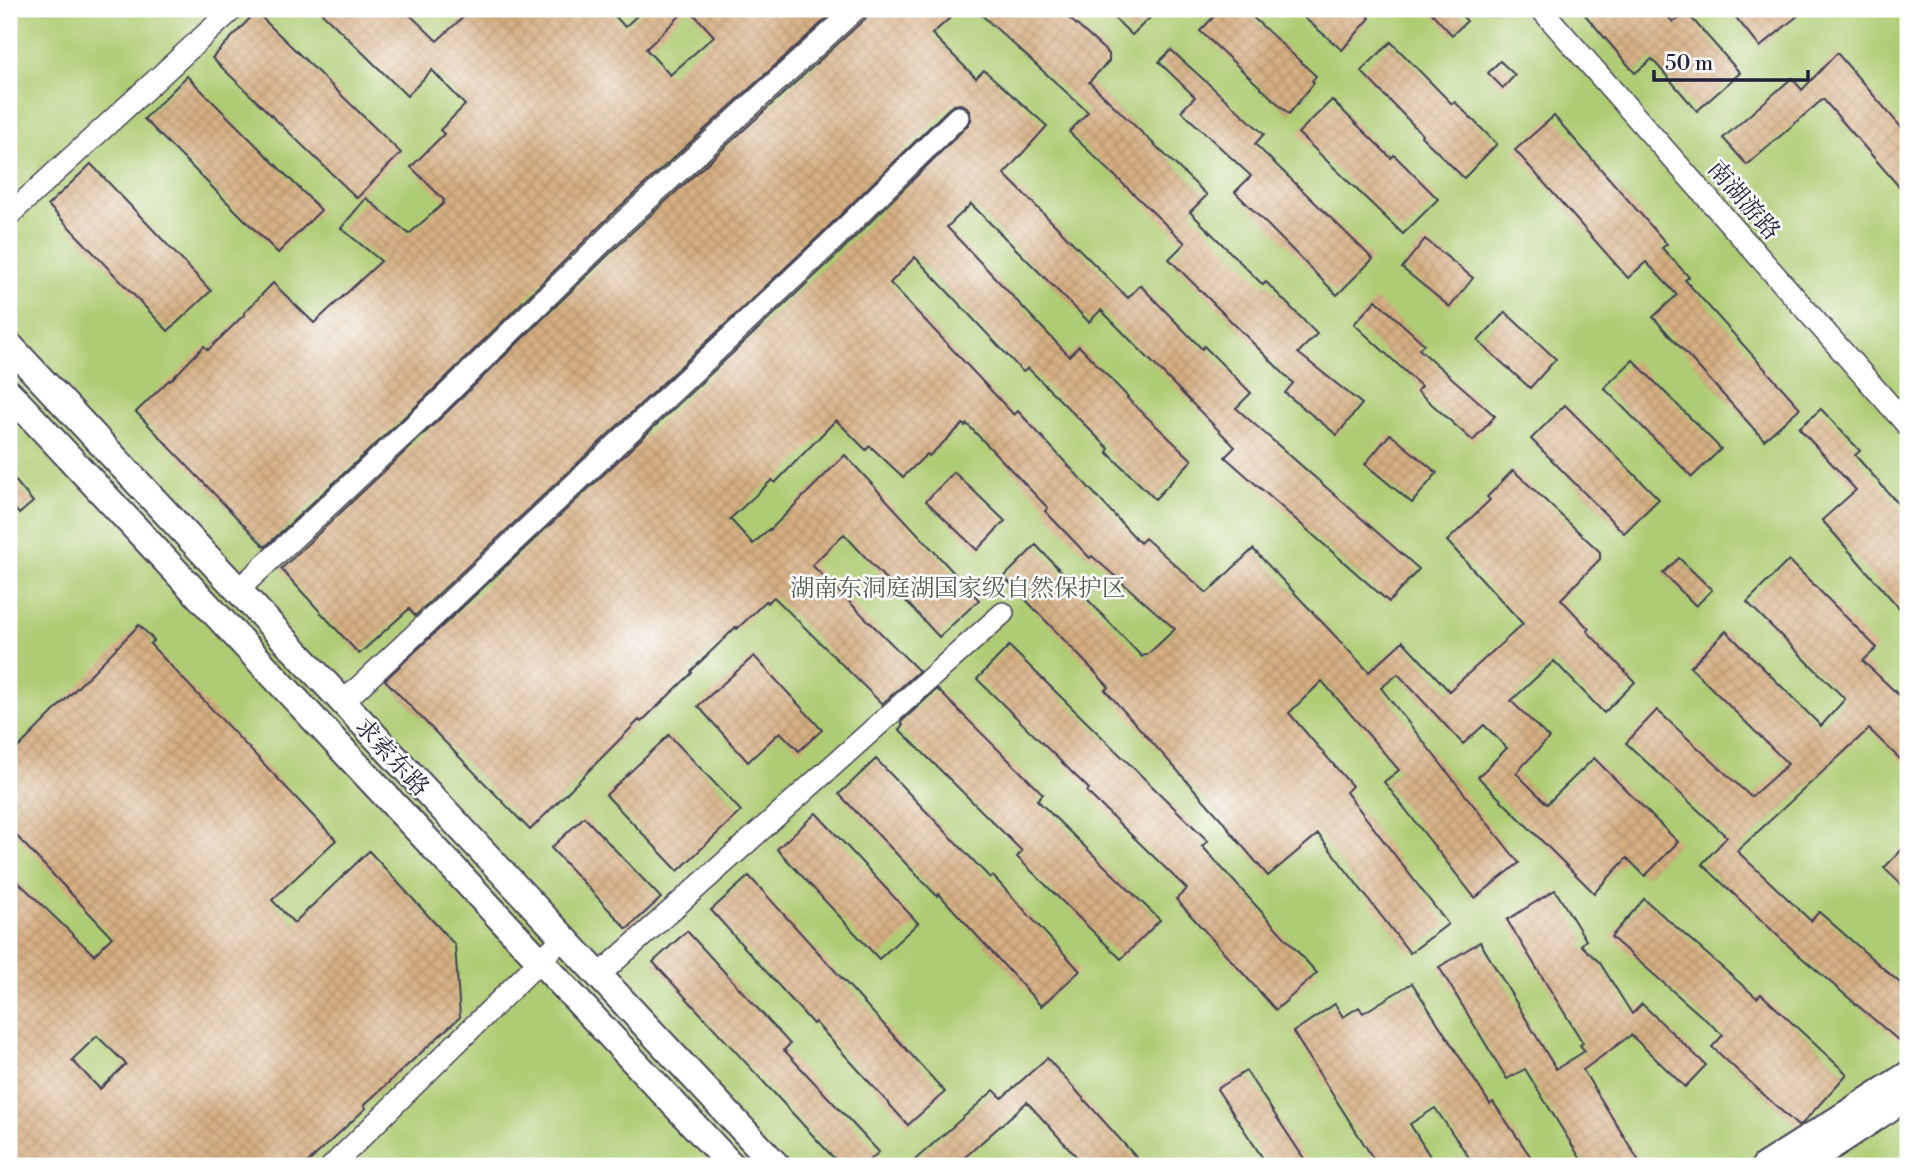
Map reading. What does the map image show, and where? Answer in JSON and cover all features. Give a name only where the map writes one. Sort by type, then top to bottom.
[{"type":"main road","name":"求索东路","points":[[9,345],[777,1166]]},
{"type":"main road","name":"求索东路","points":[[9,393],[732,1166]]},
{"type":"main road","points":[[1765,1166],[1908,1075]]},
{"type":"main road","points":[[1801,1166],[1908,1096]]},
{"type":"street","points":[[9,215],[233,9]]},
{"type":"street","points":[[238,590],[438,403],[622,223],[856,9]]},
{"type":"street","name":"南湖游路","points":[[1541,9],[1908,426]]},
{"type":"street","points":[[342,703],[806,266],[958,117]]},
{"type":"street","points":[[598,976],[1003,613]]},
{"type":"street","points":[[332,1166],[563,938]]},
{"type":"green space","name":"湖南东洞庭湖国家级自然保护区","points":[[9,9],[1908,9],[1908,1166],[9,1166]]},
{"type":"building","points":[[318,9],[404,9],[437,41],[472,9],[609,9],[625,27],[644,9],[687,9],[646,49],[670,75],[714,36],[689,9],[837,9],[613,213],[429,394],[265,547],[136,412],[204,346],[208,350],[273,283],[314,323],[350,290],[381,261],[341,228],[366,198],[409,234],[443,204],[444,200],[411,167],[444,134],[440,130],[465,105],[432,70],[407,96]]},
{"type":"building","points":[[869,9],[960,9],[932,34],[976,78],[984,70],[1047,126],[1004,174],[1128,298],[1140,285],[1202,349],[1204,346],[1251,393],[1236,408],[1419,569],[1389,602],[1225,457],[1235,447],[1101,310],[1089,322],[971,204],[947,227],[1069,356],[1079,346],[1127,398],[1192,460],[1155,499],[1028,368],[1023,372],[915,257],[890,283],[1014,415],[1018,411],[1140,543],[1145,538],[1207,593],[1253,549],[1369,672],[1403,641],[1449,691],[1523,624],[1447,541],[1490,500],[1487,497],[1513,470],[1600,552],[1600,559],[1561,599],[1635,682],[1604,713],[1554,661],[1511,701],[1549,738],[1516,773],[1547,804],[1594,758],[1678,842],[1645,876],[1627,858],[1594,893],[1478,777],[1507,748],[1484,725],[1463,744],[1398,674],[1381,688],[1519,863],[1475,898],[1384,782],[1399,770],[1322,681],[1289,713],[1352,786],[1346,792],[1448,924],[1410,953],[1318,834],[1268,876],[1229,828],[1105,690],[1109,687],[1004,577],[1036,545],[1142,657],[1175,629],[1092,556],[1090,558],[1045,511],[1048,508],[967,424],[963,424],[903,477],[870,446],[866,450],[836,420],[775,483],[772,480],[730,519],[753,544],[845,455],[979,600],[939,637],[844,534],[812,565],[919,671],[882,704],[774,597],[767,603],[766,601],[737,629],[736,627],[530,830],[385,680],[835,257],[967,126],[971,120],[970,113],[967,107],[961,104],[949,108],[817,238],[415,616],[409,609],[359,654],[281,569],[631,233],[865,19]]},
{"type":"building","points":[[975,9],[1059,9],[1109,54],[1109,61],[1089,82],[1207,195],[1190,212],[1263,285],[1266,282],[1317,334],[1298,353],[1362,404],[1337,435],[1285,393],[1293,383],[1169,259],[1185,243],[1069,132],[1088,112]]},
{"type":"building","points":[[1105,9],[1159,9],[1132,35]]},
{"type":"building","points":[[1221,9],[1244,9],[1316,76],[1312,81],[1314,83],[1289,114],[1200,31]]},
{"type":"building","points":[[1294,9],[1358,9],[1370,18],[1342,50]]},
{"type":"building","points":[[1428,9],[1456,9],[1467,21],[1452,35]]},
{"type":"building","points":[[1580,9],[1661,9],[1673,22],[1688,14],[1740,73],[1697,111],[1652,59],[1635,73]]},
{"type":"building","points":[[1729,9],[1806,9],[1760,47]]},
{"type":"building","points":[[256,12],[401,153],[357,198],[212,58]]},
{"type":"building","points":[[1391,42],[1452,104],[1455,102],[1497,144],[1464,178],[1361,71]]},
{"type":"building","points":[[1171,50],[1264,134],[1255,144],[1373,259],[1337,295],[1235,192],[1251,176],[1181,111],[1195,97],[1159,62]]},
{"type":"building","points":[[1837,53],[1908,135],[1908,197],[1823,99],[1747,165],[1723,138],[1792,78],[1802,90]]},
{"type":"building","points":[[1500,61],[1515,75],[1503,88],[1488,73]]},
{"type":"building","points":[[187,76],[321,210],[278,253],[144,119]]},
{"type":"building","points":[[1332,100],[1391,158],[1394,155],[1438,199],[1403,234],[1298,133]]},
{"type":"building","points":[[1554,116],[1667,244],[1662,248],[1689,277],[1685,280],[1800,408],[1764,440],[1653,317],[1677,295],[1646,262],[1628,278],[1515,150]]},
{"type":"building","points":[[91,164],[211,291],[168,331],[48,205]]},
{"type":"building","points":[[1425,239],[1473,278],[1450,307],[1402,268]]},
{"type":"building","points":[[1376,300],[1424,344],[1419,349],[1495,416],[1473,441],[1417,391],[1421,386],[1354,324]]},
{"type":"building","points":[[1505,312],[1556,359],[1530,388],[1478,341]]},
{"type":"building","points":[[1633,360],[1721,449],[1692,477],[1604,388]]},
{"type":"building","points":[[1565,405],[1659,499],[1624,533],[1531,439]]},
{"type":"building","points":[[1821,409],[1860,451],[1855,455],[1908,515],[1908,618],[1822,520],[1856,490],[1799,428]]},
{"type":"building","points":[[1390,434],[1437,473],[1412,503],[1365,464]]},
{"type":"building","points":[[954,472],[1005,521],[977,550],[926,501]]},
{"type":"building","points":[[9,473],[33,502],[19,514],[9,501]]},
{"type":"building","points":[[1679,558],[1712,590],[1696,606],[1663,573]]},
{"type":"building","points":[[1789,560],[1877,648],[1863,661],[1908,704],[1908,767],[1869,729],[1737,851],[1811,921],[1819,912],[1908,990],[1908,1027],[1898,1040],[1794,951],[1702,864],[1727,837],[1626,743],[1657,710],[1751,797],[1788,764],[1690,667],[1726,631],[1821,726],[1845,699],[1747,602]]},
{"type":"building","points":[[139,625],[154,640],[150,644],[336,840],[272,900],[294,923],[369,851],[455,945],[460,1017],[364,1105],[366,1108],[304,1166],[22,1166],[9,1153],[9,873],[94,955],[112,937],[9,828],[9,757]],"holes":[[[97,1036],[126,1064],[100,1089],[72,1060]]]},
{"type":"building","points":[[1009,646],[1208,841],[1202,846],[1317,973],[1276,1010],[1176,899],[1187,889],[1087,792],[1089,789],[977,679]]},
{"type":"building","points":[[754,656],[822,730],[799,751],[780,732],[748,762],[698,706]]},
{"type":"building","points":[[937,689],[1043,794],[1037,800],[1160,920],[1121,959],[1017,857],[1022,851],[899,729],[903,725],[901,722]]},
{"type":"building","points":[[669,735],[741,811],[678,871],[606,795]]},
{"type":"building","points":[[876,759],[990,878],[993,876],[1080,971],[1041,1006],[939,894],[937,896],[839,794]]},
{"type":"building","points":[[816,813],[918,923],[879,959],[777,849]]},
{"type":"building","points":[[584,817],[661,898],[627,929],[551,848]]},
{"type":"building","points":[[1908,843],[1908,891],[1884,868]]},
{"type":"building","points":[[749,876],[945,1092],[908,1125],[711,910]]},
{"type":"building","points":[[1555,890],[1586,940],[1581,945],[1600,963],[1632,1014],[1642,1004],[1706,1065],[1685,1087],[1631,1035],[1583,1070],[1642,1166],[1585,1166],[1525,1069],[1507,1079],[1439,967],[1480,942],[1556,1069],[1585,1051],[1580,1045],[1583,1043],[1507,920]]},
{"type":"building","points":[[1644,899],[1757,998],[1761,994],[1847,1074],[1801,1125],[1798,1126],[1712,1047],[1723,1035],[1611,937]]},
{"type":"building","points":[[687,931],[790,1044],[784,1050],[879,1152],[863,1166],[841,1166],[653,962]]},
{"type":"building","points":[[1412,983],[1490,1104],[1493,1102],[1537,1166],[1475,1166],[1435,1108],[1410,1124],[1431,1158],[1417,1166],[1378,1166],[1293,1032],[1335,1004],[1343,1017],[1359,1007],[1363,1013]]},
{"type":"building","points":[[1047,1058],[1144,1166],[1085,1166],[1027,1102],[955,1166],[908,1166],[994,1090],[1002,1098]]},
{"type":"building","points":[[1246,1071],[1309,1166],[1268,1166],[1217,1089]]}]
